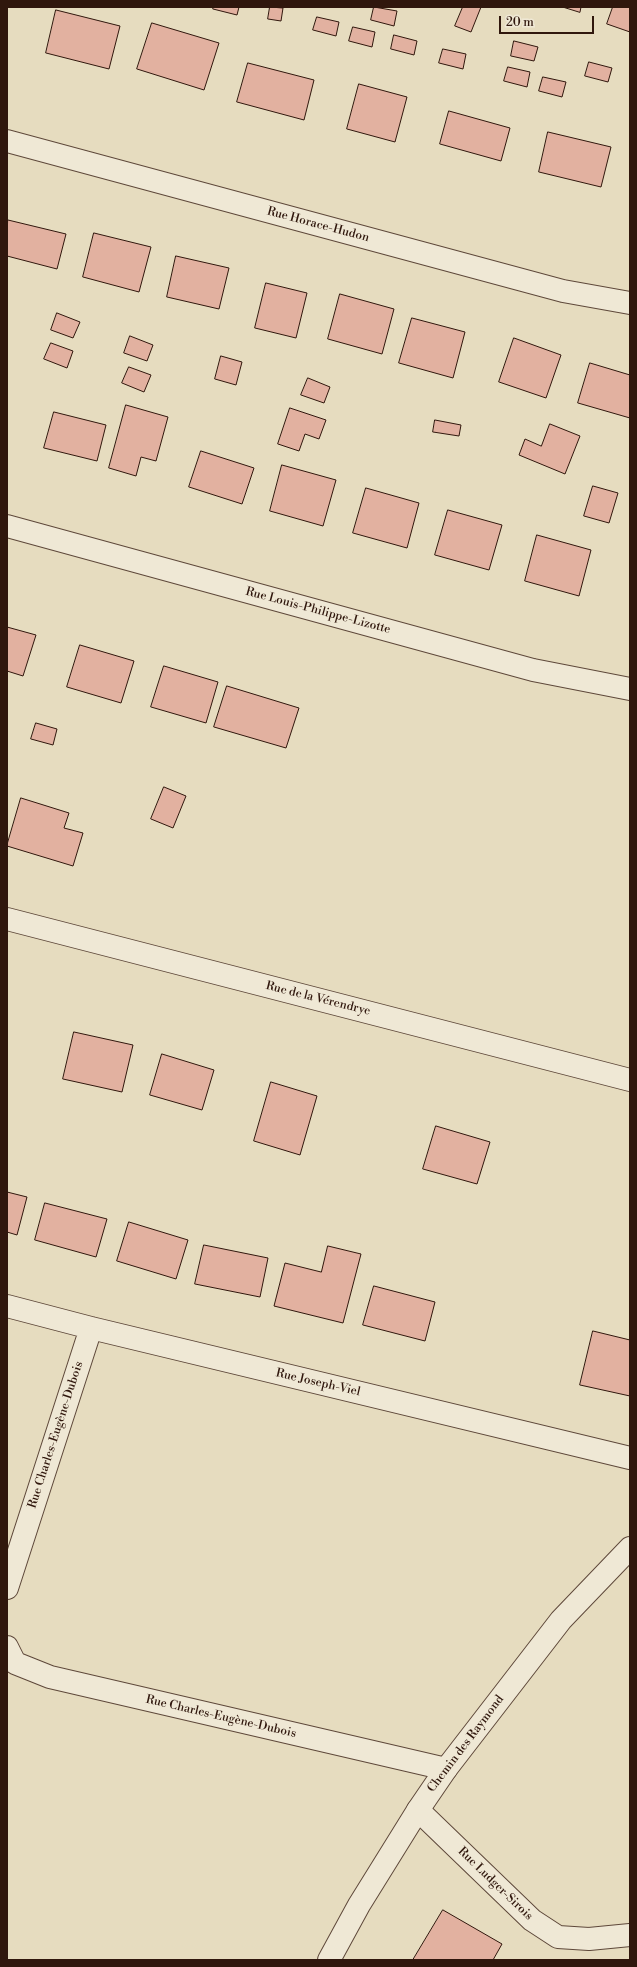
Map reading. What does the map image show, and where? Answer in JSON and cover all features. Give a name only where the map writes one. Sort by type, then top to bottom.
[{"type":"street","name":"Rue Horace-Hudon","points":[[7,141],[563,291],[630,303]]},
{"type":"street","name":"Rue Louis-Philippe-Lizotte","points":[[7,526],[533,670],[630,689]]},
{"type":"street","name":"Rue de la Vérendrye","points":[[7,919],[630,1080]]},
{"type":"street","name":"Rue Joseph-Viel","points":[[7,1306],[91,1328],[630,1458]]},
{"type":"street","name":"Rue Charles-Eugène-Dubois","points":[[7,1588],[91,1328]]},
{"type":"street","name":"Chemin des Raymond","points":[[329,1960],[359,1905],[418,1810],[446,1769],[561,1620],[630,1548]]},
{"type":"street","name":"Rue Charles-Eugène-Dubois","points":[[7,1647],[15,1663],[50,1678],[446,1769]]},
{"type":"street","name":"Rue Ludger-Sirois","points":[[418,1810],[532,1920],[558,1937],[589,1939],[630,1935]]},
{"type":"building","points":[[214,7],[239,7],[237,15],[213,9]]},
{"type":"building","points":[[270,7],[283,8],[281,21],[268,19]]},
{"type":"building","points":[[374,7],[397,11],[394,26],[371,20]]},
{"type":"building","points":[[463,7],[481,7],[471,32],[455,26]]},
{"type":"building","points":[[563,7],[581,7],[580,12]]},
{"type":"building","points":[[613,7],[630,7],[630,32],[607,24]]},
{"type":"building","points":[[56,10],[120,26],[109,69],[46,53]]},
{"type":"building","points":[[317,17],[339,22],[336,36],[313,30]]},
{"type":"building","points":[[152,23],[219,43],[204,90],[137,69]]},
{"type":"building","points":[[353,27],[375,32],[372,47],[349,41]]},
{"type":"building","points":[[394,35],[417,41],[414,55],[391,49]]},
{"type":"building","points":[[514,41],[538,47],[534,61],[511,56]]},
{"type":"building","points":[[443,49],[466,54],[463,69],[439,63]]},
{"type":"building","points":[[589,62],[612,68],[608,82],[585,76]]},
{"type":"building","points":[[248,63],[314,80],[304,120],[237,102]]},
{"type":"building","points":[[508,67],[530,72],[527,87],[504,81]]},
{"type":"building","points":[[543,77],[566,82],[562,97],[539,91]]},
{"type":"building","points":[[359,84],[407,97],[395,142],[347,129]]},
{"type":"building","points":[[449,111],[510,128],[501,161],[440,144]]},
{"type":"building","points":[[548,132],[611,147],[601,187],[539,172]]},
{"type":"building","points":[[8,220],[66,234],[57,269],[7,256]]},
{"type":"building","points":[[94,233],[151,247],[139,292],[83,277]]},
{"type":"building","points":[[176,256],[229,268],[219,309],[167,297]]},
{"type":"building","points":[[266,283],[307,293],[296,338],[255,328]]},
{"type":"building","points":[[340,294],[394,309],[382,354],[328,339]]},
{"type":"building","points":[[57,313],[80,322],[73,338],[51,330]]},
{"type":"building","points":[[412,318],[465,332],[453,378],[399,363]]},
{"type":"building","points":[[130,336],[153,345],[147,361],[124,353]]},
{"type":"building","points":[[514,338],[561,355],[546,398],[499,382]]},
{"type":"building","points":[[51,343],[73,351],[67,368],[44,359]]},
{"type":"building","points":[[221,356],[242,362],[236,385],[215,379]]},
{"type":"building","points":[[590,363],[630,375],[630,418],[578,403]]},
{"type":"building","points":[[129,367],[151,375],[144,392],[122,383]]},
{"type":"building","points":[[308,378],[330,387],[324,403],[301,395]]},
{"type":"building","points":[[126,405],[168,417],[156,461],[141,457],[136,476],[109,468]]},
{"type":"building","points":[[290,408],[326,420],[319,439],[305,434],[299,451],[278,444]]},
{"type":"building","points":[[54,412],[106,425],[97,461],[44,448]]},
{"type":"building","points":[[435,420],[461,425],[459,436],[433,432]]},
{"type":"building","points":[[550,424],[580,436],[565,474],[519,455],[525,439],[541,446]]},
{"type":"building","points":[[201,451],[254,468],[242,504],[189,487]]},
{"type":"building","points":[[282,465],[336,480],[323,526],[270,511]]},
{"type":"building","points":[[593,486],[618,493],[609,523],[584,516]]},
{"type":"building","points":[[366,488],[419,503],[407,548],[353,533]]},
{"type":"building","points":[[448,510],[502,525],[489,570],[435,555]]},
{"type":"building","points":[[537,535],[591,550],[579,596],[525,581]]},
{"type":"building","points":[[7,627],[36,635],[23,676],[7,671]]},
{"type":"building","points":[[80,645],[134,661],[121,703],[67,687]]},
{"type":"building","points":[[164,666],[218,682],[206,723],[151,707]]},
{"type":"building","points":[[227,686],[299,708],[286,748],[214,727]]},
{"type":"building","points":[[36,723],[57,729],[53,745],[31,739]]},
{"type":"building","points":[[164,787],[186,796],[173,828],[151,819]]},
{"type":"building","points":[[21,798],[69,813],[64,828],[83,833],[73,866],[7,846]]},
{"type":"building","points":[[74,1032],[133,1045],[122,1092],[63,1079]]},
{"type":"building","points":[[162,1054],[214,1070],[202,1110],[150,1095]]},
{"type":"building","points":[[271,1082],[317,1096],[300,1155],[254,1141]]},
{"type":"building","points":[[436,1126],[490,1142],[477,1184],[423,1169]]},
{"type":"building","points":[[7,1192],[27,1197],[17,1235],[7,1232]]},
{"type":"building","points":[[45,1203],[107,1219],[96,1257],[35,1240]]},
{"type":"building","points":[[129,1222],[188,1240],[176,1279],[117,1261]]},
{"type":"building","points":[[204,1245],[268,1258],[260,1297],[195,1284]]},
{"type":"building","points":[[328,1246],[361,1254],[343,1323],[274,1306],[285,1263],[321,1272]]},
{"type":"building","points":[[374,1286],[435,1302],[425,1341],[363,1325]]},
{"type":"building","points":[[593,1331],[630,1340],[630,1396],[580,1385]]},
{"type":"building","points":[[443,1910],[502,1944],[493,1960],[413,1960]]}]
